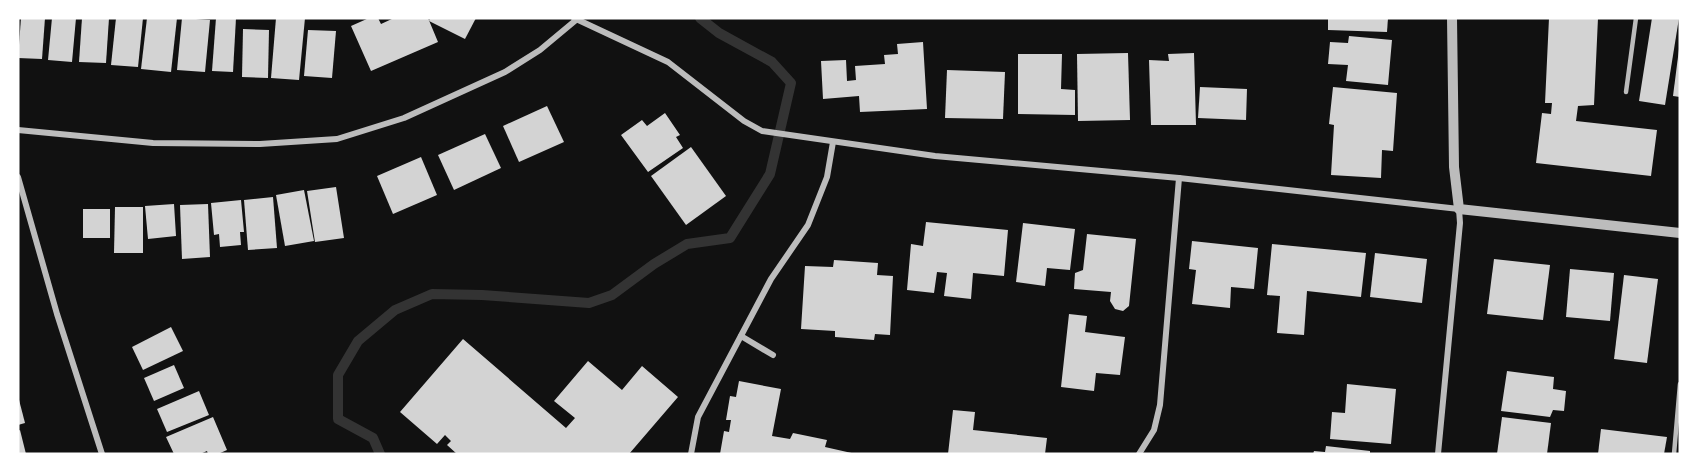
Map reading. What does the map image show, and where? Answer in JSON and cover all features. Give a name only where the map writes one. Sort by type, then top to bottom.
[{"type":"street","points":[[1438,454],[1460,222],[1454,167],[1452,18]]},
{"type":"street","points":[[18,130],[153,143],[260,144],[337,140],[404,118],[505,72],[540,50],[576,19],[668,62],[744,121],[762,131],[935,156],[1179,178],[1680,232]]},
{"type":"street","points":[[691,454],[699,417],[771,279],[808,225],[827,177],[833,142]]},
{"type":"street","points":[[18,177],[57,314],[102,454]]},
{"type":"street","points":[[1139,454],[1154,430],[1160,405],[1179,178]]},
{"type":"street","points":[[741,336],[772,355]]},
{"type":"lane","points":[[1626,92],[1636,18]]},
{"type":"lane","points":[[1674,454],[1680,384]]},
{"type":"building","points":[[21,18],[45,18],[42,59],[18,58]]},
{"type":"building","points":[[52,18],[76,18],[72,62],[48,60]]},
{"type":"building","points":[[82,18],[109,18],[106,63],[79,62]]},
{"type":"building","points":[[116,18],[143,18],[138,67],[111,65]]},
{"type":"building","points":[[147,18],[177,18],[171,72],[141,69]]},
{"type":"building","points":[[182,18],[210,20],[205,72],[177,70]]},
{"type":"building","points":[[216,18],[236,18],[233,72],[212,71]]},
{"type":"building","points":[[276,18],[305,18],[299,80],[271,78]]},
{"type":"building","points":[[369,18],[378,18],[381,24],[394,18],[428,18],[438,42],[371,71],[351,26]]},
{"type":"building","points":[[430,18],[476,18],[465,39],[429,21]]},
{"type":"building","points":[[1328,18],[1388,18],[1387,32],[1328,30]]},
{"type":"building","points":[[1549,18],[1598,18],[1594,105],[1578,106],[1576,121],[1657,130],[1651,176],[1536,163],[1542,113],[1551,114],[1552,103],[1545,103]]},
{"type":"building","points":[[1652,18],[1679,18],[1665,105],[1639,101]]},
{"type":"building","points":[[243,29],[269,30],[268,78],[242,77]]},
{"type":"building","points":[[308,30],[336,31],[332,78],[304,76]]},
{"type":"building","points":[[1349,36],[1392,40],[1388,85],[1346,81],[1348,65],[1328,64],[1330,42],[1348,43]]},
{"type":"building","points":[[923,42],[927,109],[860,112],[859,96],[823,99],[821,61],[846,60],[847,81],[856,80],[855,66],[885,64],[884,55],[898,54],[897,44]]},
{"type":"building","points":[[1680,49],[1680,97],[1673,96]]},
{"type":"building","points":[[1128,53],[1130,120],[1078,121],[1077,54]]},
{"type":"building","points":[[1194,53],[1196,125],[1151,125],[1149,60],[1169,61],[1168,54]]},
{"type":"building","points":[[1018,54],[1062,54],[1061,89],[1075,90],[1075,115],[1018,114]]},
{"type":"building","points":[[947,70],[1005,72],[1003,119],[945,118]]},
{"type":"building","points":[[1200,87],[1247,89],[1246,120],[1198,118]]},
{"type":"building","points":[[1333,87],[1397,93],[1393,151],[1382,150],[1381,178],[1331,175],[1334,125],[1329,124]]},
{"type":"building","points":[[547,106],[564,142],[519,162],[503,126]]},
{"type":"building","points":[[665,113],[680,135],[676,137],[683,148],[648,172],[621,135],[642,120],[647,126]]},
{"type":"building","points":[[485,134],[501,168],[454,190],[438,155]]},
{"type":"building","points":[[691,147],[726,196],[686,225],[651,176]]},
{"type":"building","points":[[421,157],[437,195],[393,214],[377,176]]},
{"type":"building","points":[[336,187],[344,238],[315,242],[307,191]]},
{"type":"building","points":[[304,190],[314,241],[285,246],[276,195]]},
{"type":"building","points":[[273,197],[277,248],[248,250],[244,200]]},
{"type":"building","points":[[241,200],[244,232],[240,232],[241,245],[220,247],[219,234],[214,235],[211,203]]},
{"type":"building","points":[[174,204],[176,236],[148,239],[145,206]]},
{"type":"building","points":[[208,204],[210,257],[182,259],[180,205]]},
{"type":"building","points":[[115,207],[143,207],[143,253],[114,253]]},
{"type":"building","points":[[83,209],[110,209],[110,238],[83,238]]},
{"type":"building","points":[[926,222],[1008,230],[1004,276],[973,273],[971,299],[944,296],[947,273],[937,272],[934,293],[907,290],[911,244],[923,246]]},
{"type":"building","points":[[1023,223],[1075,229],[1070,270],[1047,268],[1045,286],[1016,282]]},
{"type":"building","points":[[1087,234],[1136,239],[1129,306],[1123,311],[1115,309],[1110,301],[1111,292],[1074,289],[1075,273],[1083,270]]},
{"type":"building","points":[[1192,241],[1258,248],[1254,289],[1231,287],[1230,308],[1192,304],[1196,270],[1189,269]]},
{"type":"building","points":[[1272,244],[1366,253],[1361,297],[1307,291],[1304,335],[1277,333],[1280,296],[1267,295]]},
{"type":"building","points":[[1375,253],[1427,259],[1422,303],[1370,297]]},
{"type":"building","points":[[1494,259],[1550,265],[1543,320],[1487,314]]},
{"type":"building","points":[[834,260],[878,263],[877,275],[893,276],[890,335],[875,334],[874,340],[835,337],[835,331],[801,329],[805,266],[833,267]]},
{"type":"building","points":[[1570,269],[1614,273],[1610,321],[1566,317]]},
{"type":"building","points":[[1624,275],[1658,279],[1647,363],[1614,359]]},
{"type":"building","points":[[1069,314],[1087,316],[1085,332],[1125,337],[1120,375],[1096,373],[1094,391],[1061,387]]},
{"type":"building","points":[[171,327],[183,351],[143,370],[132,347]]},
{"type":"building","points":[[463,339],[566,428],[575,418],[554,401],[588,361],[622,390],[642,366],[678,397],[629,454],[457,454],[447,445],[451,441],[445,435],[437,444],[400,412]]},
{"type":"building","points":[[174,365],[184,388],[154,401],[144,378]]},
{"type":"building","points":[[1507,371],[1554,377],[1553,389],[1566,391],[1564,411],[1553,410],[1550,417],[1501,411]]},
{"type":"building","points":[[739,381],[781,389],[772,436],[790,439],[793,433],[827,440],[825,447],[856,454],[720,454],[724,431],[729,432],[731,420],[726,420],[730,396],[736,397]]},
{"type":"building","points":[[1347,384],[1396,389],[1391,444],[1330,439],[1332,412],[1345,413]]},
{"type":"building","points":[[199,391],[209,415],[167,432],[157,409]]},
{"type":"building","points":[[18,396],[25,423],[18,425]]},
{"type":"building","points":[[953,410],[975,412],[973,430],[1047,438],[1045,454],[948,454]]},
{"type":"building","points":[[213,417],[227,450],[218,454],[208,454],[207,451],[200,454],[174,454],[166,437]]},
{"type":"building","points":[[1502,417],[1551,423],[1547,454],[1497,454]]},
{"type":"building","points":[[1601,429],[1667,437],[1664,454],[1598,454]]},
{"type":"building","points":[[20,430],[26,454],[18,454],[18,431]]},
{"type":"building","points":[[1326,446],[1370,451],[1370,454],[1313,454],[1314,451],[1325,452]]},
{"type":"waterway","points":[[380,454],[373,438],[338,419],[338,375],[358,341],[395,310],[432,294],[482,295],[589,303],[612,295],[654,264],[687,244],[730,238],[770,174],[791,83],[772,62],[719,33],[700,18]]}]
